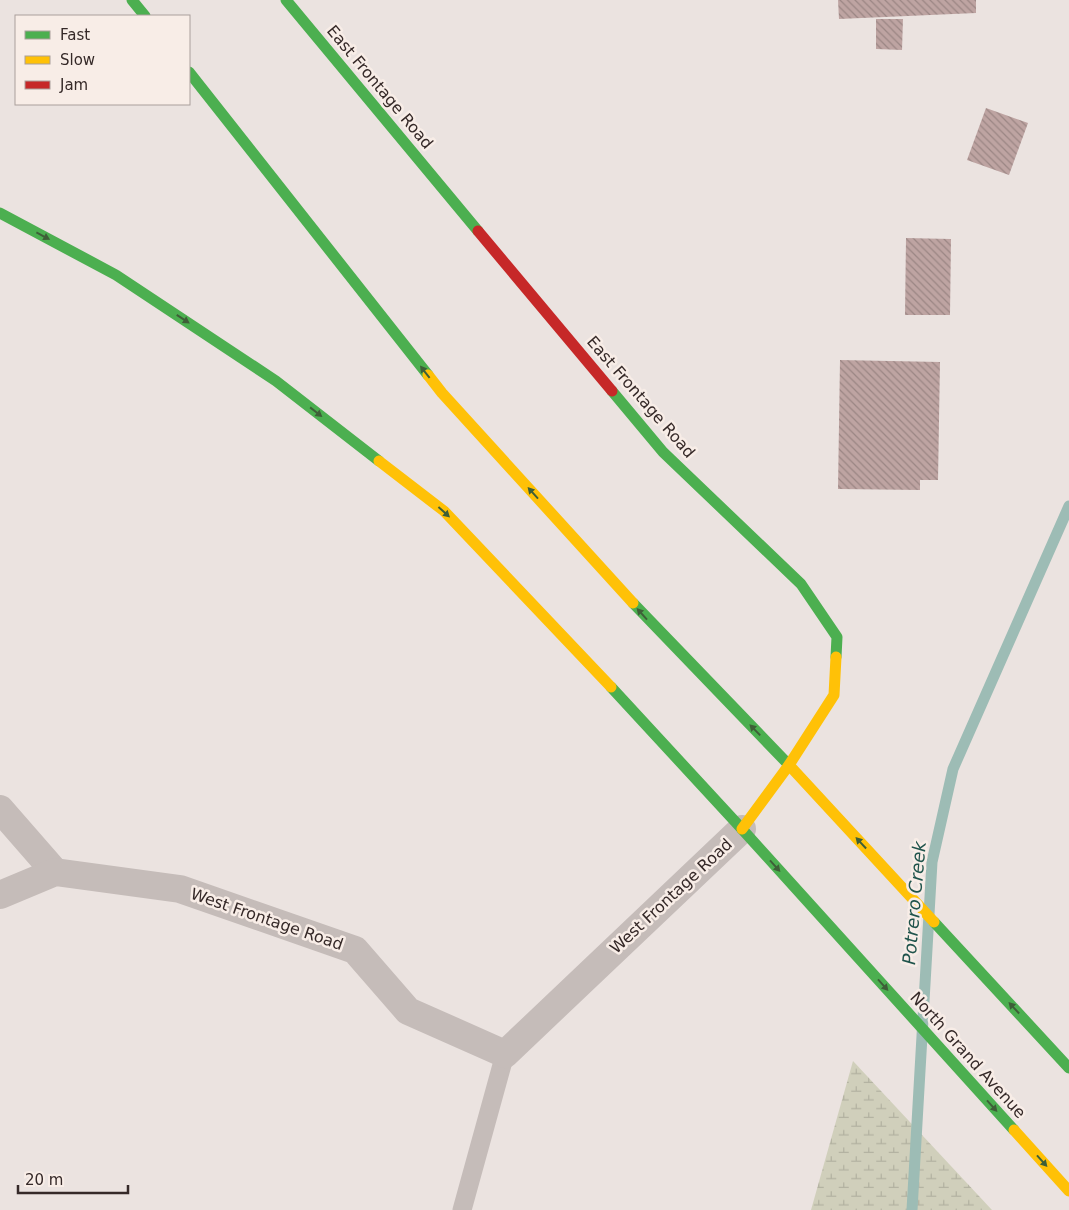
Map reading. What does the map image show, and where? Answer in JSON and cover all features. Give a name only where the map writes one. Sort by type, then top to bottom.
[{"type":"main road","points":[[132,0],[144,15]]},
{"type":"main road","name":"East Frontage Road","points":[[286,0],[663,452],[801,584],[837,637],[834,695],[789,765],[742,829]]},
{"type":"main road","points":[[190,73],[442,393],[651,623],[789,765],[1069,1068]]},
{"type":"main road","name":"North Grand Avenue","points":[[0,213],[116,275],[268,375],[444,511],[582,655],[742,829],[1069,1191]]},
{"type":"street","points":[[0,809],[55,872],[0,895]]},
{"type":"street","name":"West Frontage Road","points":[[55,872],[180,889],[355,950],[408,1011],[505,1054],[742,829]]},
{"type":"lane","points":[[462,1210],[505,1054]]},
{"type":"green space","points":[[853,1061],[992,1210],[811,1210]]},
{"type":"building","points":[[838,0],[976,0],[976,13],[839,19]]},
{"type":"building","points":[[876,19],[903,19],[902,50],[876,49]]},
{"type":"building","points":[[986,108],[1028,123],[1009,175],[967,160]]},
{"type":"building","points":[[906,238],[951,239],[950,315],[905,315]]},
{"type":"building","points":[[840,360],[940,362],[938,480],[920,480],[920,490],[838,489]]},
{"type":"waterway","name":"Potrero Creek","points":[[912,1210],[932,862],[953,769],[1069,506]]},
{"type":"traffic: fast","points":[[132,0],[144,15]]},
{"type":"traffic: fast","points":[[286,0],[478,231]]},
{"type":"traffic: fast","points":[[190,73],[428,375]]},
{"type":"traffic: fast","points":[[0,213],[116,275],[276,381],[379,461]]},
{"type":"traffic: fast","points":[[612,391],[663,452],[801,584],[837,637],[836,657]]},
{"type":"traffic: fast","points":[[633,603],[789,765]]},
{"type":"traffic: fast","points":[[611,687],[742,829]]},
{"type":"traffic: fast","points":[[742,829],[1014,1130]]},
{"type":"traffic: fast","points":[[934,922],[1069,1068]]},
{"type":"traffic: slow","points":[[428,375],[442,393],[633,603]]},
{"type":"traffic: slow","points":[[379,461],[444,511],[611,687]]},
{"type":"traffic: slow","points":[[742,829],[789,765],[834,695],[836,657]]},
{"type":"traffic: slow","points":[[789,765],[934,922]]},
{"type":"traffic: slow","points":[[1014,1130],[1069,1191]]},
{"type":"traffic: jam","points":[[478,231],[612,391]]}]
